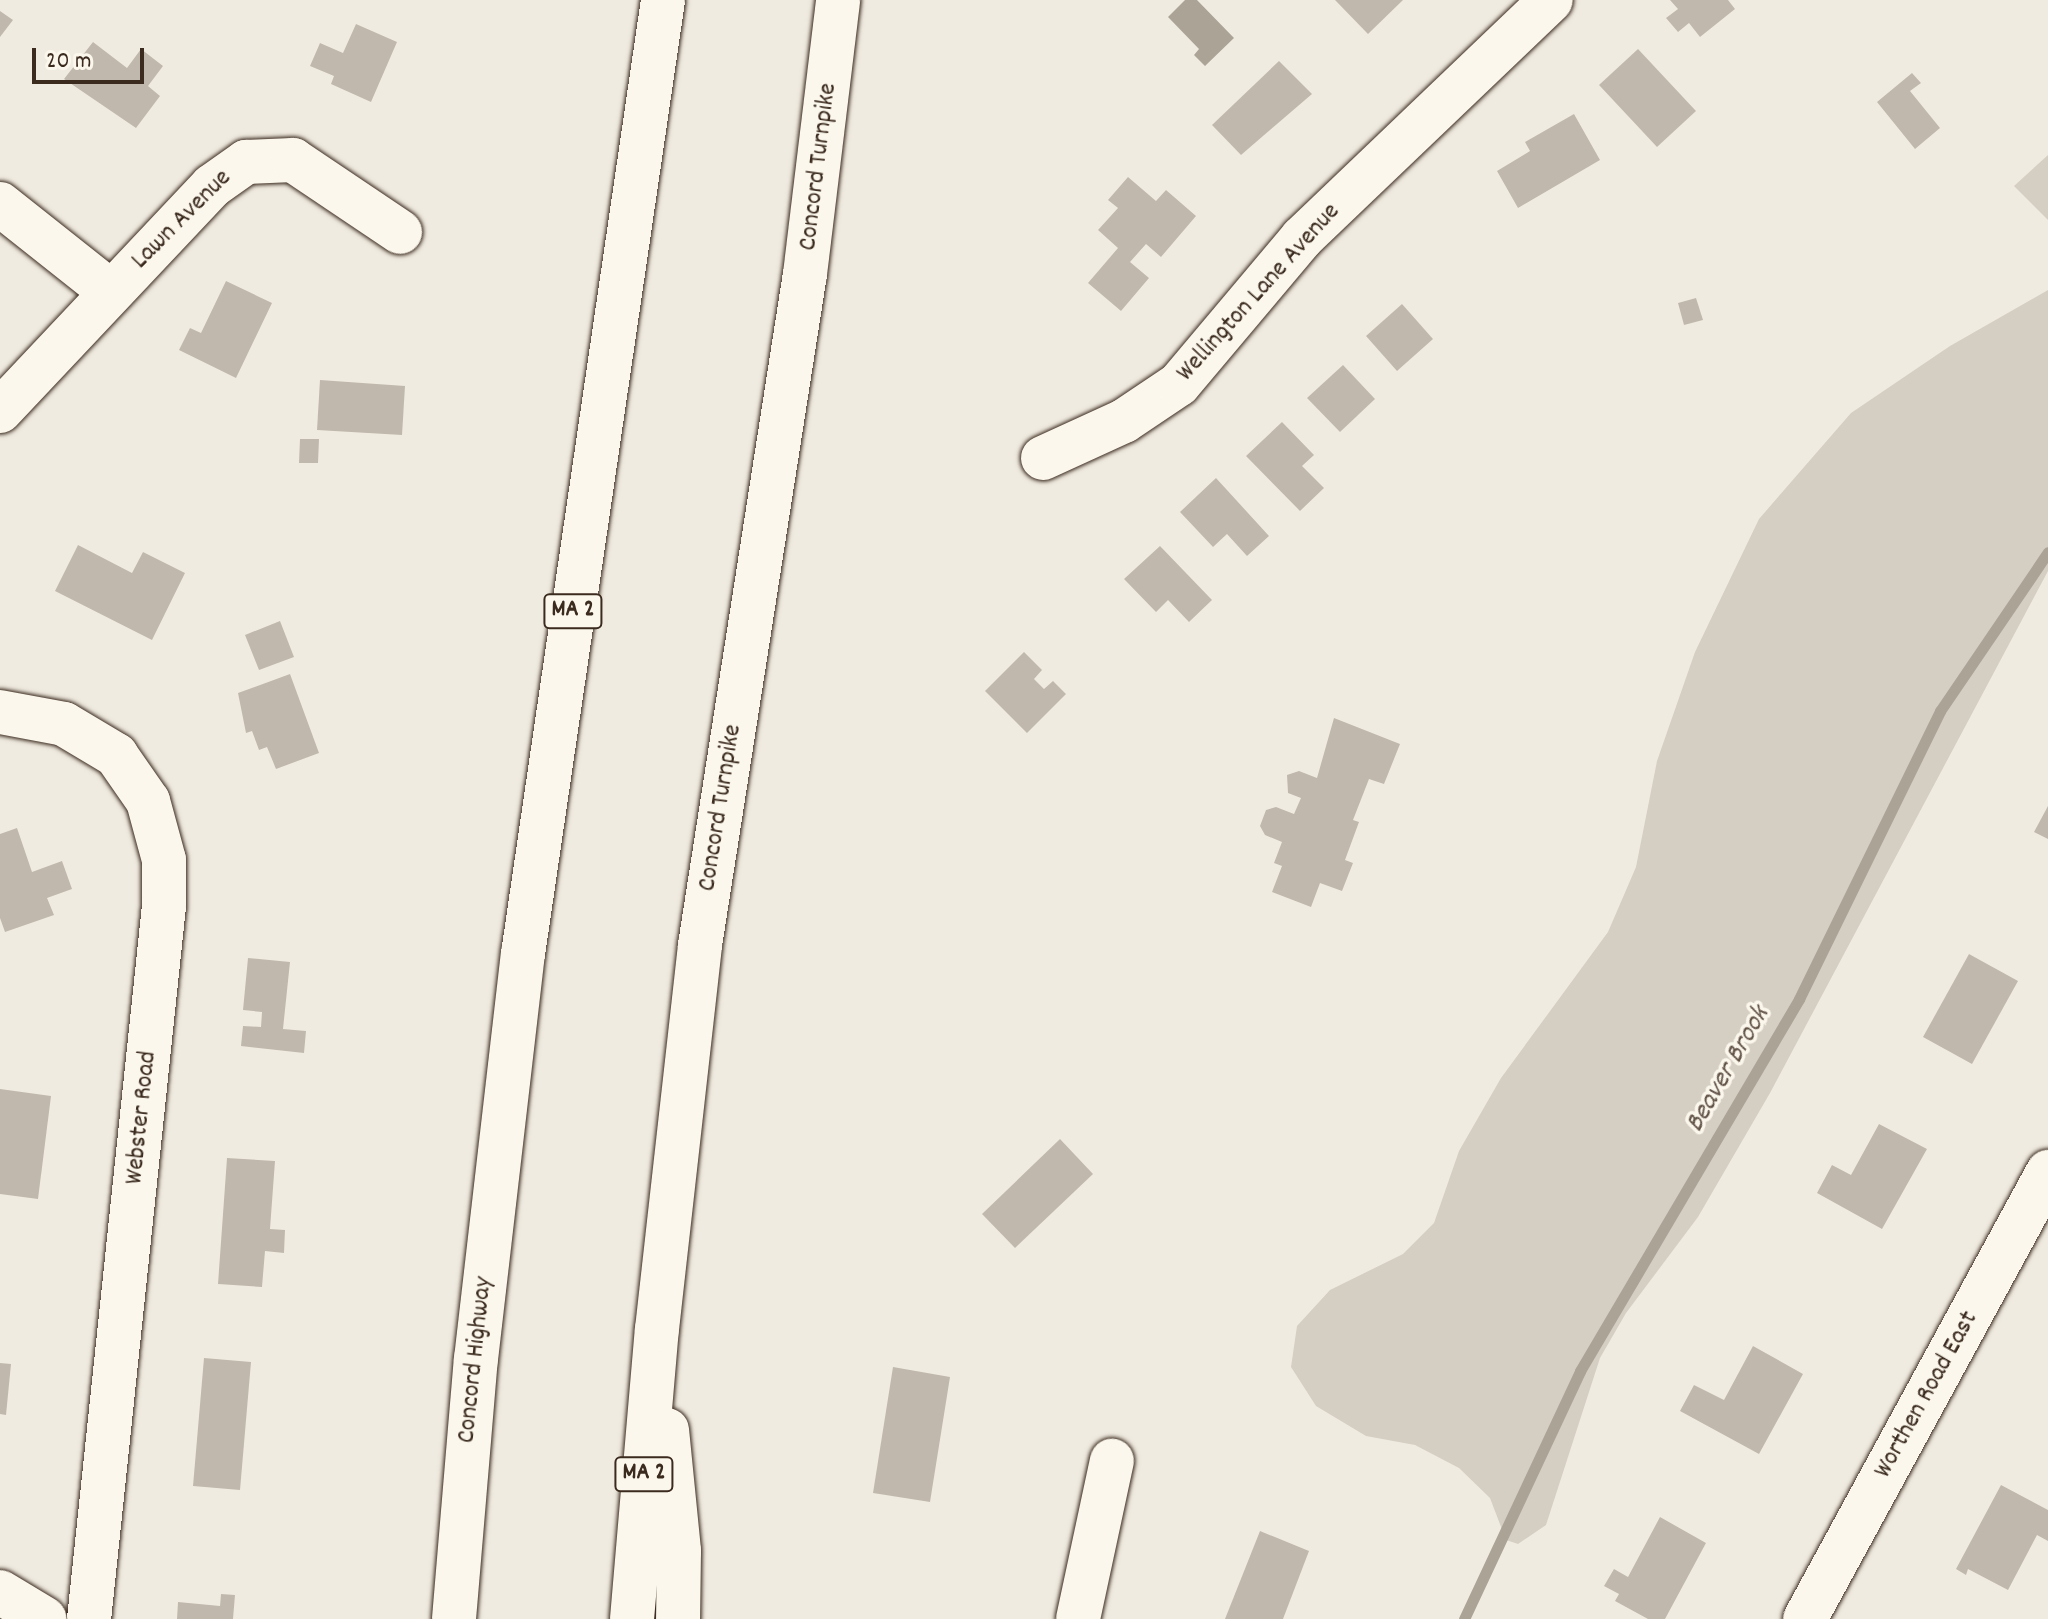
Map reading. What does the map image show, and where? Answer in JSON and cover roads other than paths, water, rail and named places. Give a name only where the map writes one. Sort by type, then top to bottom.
[{"type":"main road","name":"Concord Highway","points":[[463,1497],[490,1224],[541,819],[663,0]]},
{"type":"main road","name":"Concord Turnpike","points":[[632,1619],[657,1329],[700,945],[805,274],[838,0]]},
{"type":"main road","name":"Wellington Lane Avenue","points":[[1043,458],[1124,421],[1179,384],[1302,238],[1551,0]]},
{"type":"main road","name":"Lawn Avenue","points":[[0,411],[223,175],[258,158],[282,158],[304,166],[400,232]]},
{"type":"main road","points":[[0,204],[111,292]]},
{"type":"main road","name":"Webster Road","points":[[0,712],[51,719],[104,745],[142,789],[162,844],[164,906],[89,1619]]},
{"type":"main road","name":"Worthen Road East","points":[[1805,1619],[2048,1172]]},
{"type":"main road","points":[[657,1329],[679,1551],[678,1619]]},
{"type":"main road","points":[[1078,1619],[1112,1461]]},
{"type":"main road","points":[[432,1619],[463,1497]]},
{"type":"main road","name":"MA 2","points":[[454,1619],[463,1497]]},
{"type":"main road","points":[[0,1592],[45,1619]]},
{"type":"waterway","name":"Beaver Brook","points":[[1464,1619],[1580,1371],[1799,999],[1940,711],[2048,552]]}]
